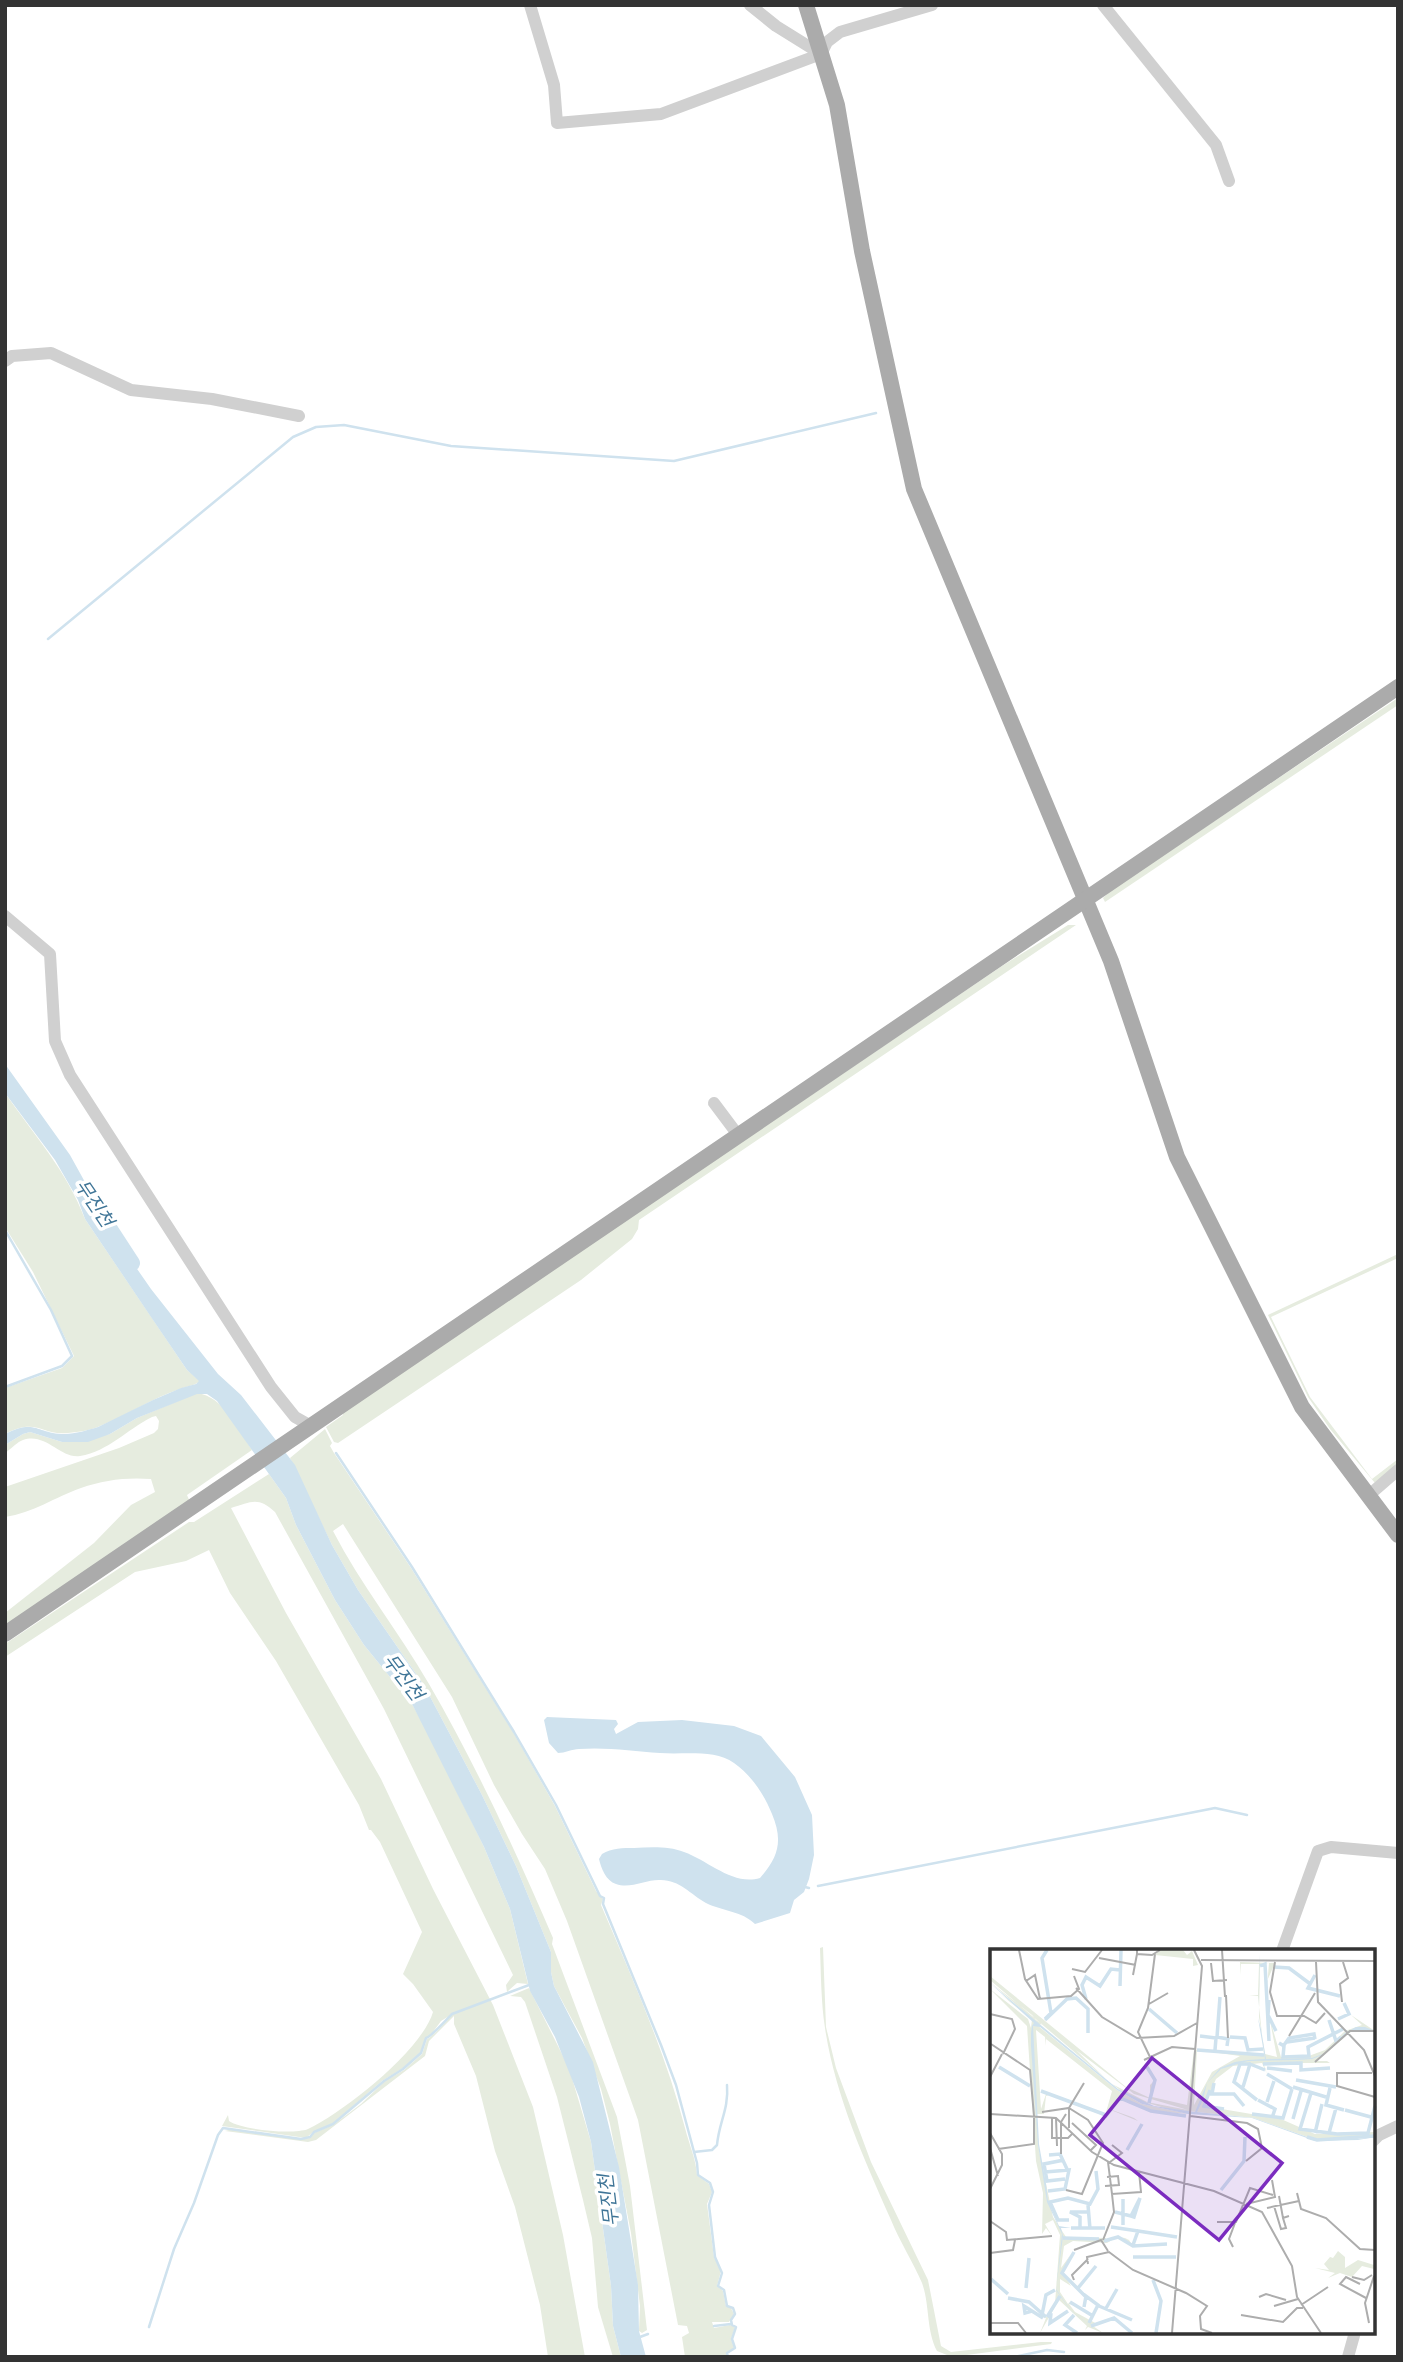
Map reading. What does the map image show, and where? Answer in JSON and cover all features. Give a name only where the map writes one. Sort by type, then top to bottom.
[{"type":"main road","points":[[806,5],[837,105],[862,251],[914,489],[1111,961],[1177,1157],[1302,1407],[1398,1535]]},
{"type":"main road","points":[[5,1634],[1398,687]]},
{"type":"street","points":[[530,5],[554,85],[556,123],[661,114],[821,54],[827,42],[840,32],[932,5]]},
{"type":"street","points":[[750,5],[776,26],[821,54]]},
{"type":"street","points":[[1103,5],[1216,145],[1229,181]]},
{"type":"street","points":[[5,361],[12,356],[51,353],[131,390],[212,399],[299,416]]},
{"type":"street","points":[[5,916],[50,954],[55,1041],[70,1075],[271,1387],[305,1430]]},
{"type":"street","points":[[714,1103],[738,1135]]},
{"type":"street","points":[[1368,1496],[1398,1470]]},
{"type":"street","points":[[1283,1949],[1318,1851],[1322,1848],[1339,1847],[1398,1853]]},
{"type":"street","points":[[1375,2139],[1398,2126]]},
{"type":"street","points":[[1348,2357],[1354,2334]]},
{"type":"shaded area","points":[[1398,698],[1398,705],[1105,902],[1103,898],[1110,891]]},
{"type":"shaded area","points":[[1068,925],[1076,925],[639,1220],[638,1229],[632,1239],[581,1280],[338,1443],[334,1442],[326,1427],[343,1415],[342,1412],[1002,966]]},
{"type":"shaded area","points":[[5,1093],[59,1169],[85,1219],[187,1370],[200,1381],[198,1383],[160,1397],[89,1430],[59,1433],[25,1427],[5,1434],[5,1388],[62,1368],[74,1356],[33,1272],[5,1227]]},
{"type":"shaded area","points":[[1398,1254],[1398,1258],[1271,1317],[1310,1397],[1372,1479],[1398,1459],[1398,1464],[1375,1483],[1330,1429],[1308,1397],[1268,1315]]},
{"type":"shaded area","points":[[197,1393],[215,1400],[222,1407],[252,1450],[187,1495],[190,1502],[5,1629],[5,1613],[94,1543],[131,1505],[155,1492],[151,1479],[106,1481],[5,1517],[5,1487],[119,1448],[154,1433],[158,1429],[159,1421],[156,1416],[152,1417],[100,1450],[80,1456],[66,1454],[39,1440],[23,1440],[5,1453],[5,1445],[30,1432],[62,1442],[110,1434],[137,1418]]},
{"type":"shaded area","points":[[325,1429],[334,1453],[411,1568],[513,1732],[555,1806],[596,1891],[603,1899],[601,1905],[668,2071],[697,2175],[709,2184],[712,2192],[707,2204],[714,2257],[721,2271],[717,2286],[723,2291],[726,2306],[731,2308],[734,2314],[729,2322],[712,2322],[714,2328],[730,2325],[735,2327],[731,2339],[734,2348],[728,2352],[727,2357],[685,2357],[682,2337],[689,2333],[687,2326],[678,2325],[638,2120],[567,1921],[545,1869],[494,1785],[452,1697],[343,1524],[333,1531],[417,1665],[463,1746],[525,1873],[553,1938],[552,1944],[617,2117],[630,2186],[647,2330],[642,2333],[639,2331],[640,2306],[631,2233],[601,2089],[582,2038],[554,1986],[551,1952],[516,1866],[482,1795],[425,1687],[358,1590],[332,1545],[290,1458]]},
{"type":"shaded area","points":[[269,1474],[286,1498],[296,1525],[335,1600],[364,1645],[412,1704],[484,1847],[510,1909],[528,1984],[517,1983],[507,1992],[506,1985],[513,1975],[384,1709],[275,1512],[259,1502],[231,1508],[286,1613],[381,1779],[433,1889],[493,2005],[533,2107],[563,2235],[585,2357],[548,2357],[540,2305],[515,2207],[495,2151],[476,2076],[454,2024],[454,2016],[429,2041],[425,2056],[316,2140],[308,2142],[225,2131],[233,2129],[301,2139],[310,2138],[314,2133],[333,2125],[385,2081],[404,2070],[422,2054],[427,2039],[454,2013],[441,2021],[426,2038],[420,2053],[403,2068],[382,2081],[333,2123],[313,2132],[306,2138],[222,2126],[228,2115],[229,2121],[236,2124],[291,2132],[308,2129],[323,2121],[360,2095],[398,2061],[414,2044],[433,2012],[403,1974],[422,1932],[380,1842],[369,1830],[359,1805],[276,1661],[230,1593],[209,1550],[186,1561],[135,1572],[5,1657],[5,1644],[189,1522],[194,1522]]},
{"type":"shaded area","points":[[823,1947],[826,2027],[836,2068],[871,2162],[928,2280],[941,2346],[951,2352],[1041,2342],[1052,2342],[1051,2344],[959,2356],[937,2351],[931,2335],[922,2283],[871,2174],[836,2078],[825,2028],[823,2008],[820,1948]]},
{"type":"shaded area","points":[[529,1988],[569,2068],[591,2142],[611,2286],[613,2326],[621,2357],[613,2357],[598,2307],[592,2238],[557,2097],[525,2002],[521,1997],[510,1996]]},
{"type":"water","points":[[5,1064],[70,1155],[117,1240],[151,1289],[218,1374],[241,1395],[295,1465],[332,1545],[358,1590],[425,1687],[482,1795],[516,1866],[551,1952],[554,1986],[593,2062],[619,2167],[638,2285],[639,2331],[646,2357],[621,2357],[613,2326],[611,2286],[591,2142],[579,2097],[555,2037],[530,1991],[510,1909],[484,1847],[412,1704],[364,1645],[335,1600],[296,1525],[286,1498],[217,1401],[207,1394],[197,1394],[137,1418],[110,1434],[88,1442],[62,1442],[30,1432],[5,1445],[5,1434],[15,1429],[30,1427],[56,1433],[77,1433],[98,1427],[199,1381],[187,1370],[153,1320],[85,1219],[78,1200],[55,1160],[5,1093]]},
{"type":"water","points":[[547,1717],[616,1720],[616,1734],[638,1722],[682,1720],[734,1726],[761,1736],[795,1777],[812,1815],[814,1855],[809,1879],[804,1892],[794,1900],[790,1913],[755,1924],[744,1916],[706,1903],[673,1882],[654,1880],[627,1885],[609,1880],[600,1863],[602,1854],[618,1849],[653,1847],[684,1852],[740,1879],[760,1878],[771,1863],[777,1848],[777,1832],[772,1814],[751,1779],[726,1759],[708,1754],[599,1748],[558,1753],[549,1743],[544,1720]]},
{"type":"waterway","points":[[48,639],[293,437],[316,427],[344,425],[451,446],[674,461],[876,413]]},
{"type":"waterway","name":"무진천","points":[[104,1220],[132,1263]]},
{"type":"waterway","points":[[5,1230],[51,1310],[72,1356],[62,1366],[5,1387]]},
{"type":"waterway","points":[[336,1453],[412,1567],[514,1732],[556,1805],[600,1896],[604,1898],[603,1904],[676,2085],[698,2175],[710,2183],[713,2192],[709,2205],[715,2257],[722,2273],[718,2286],[724,2290],[727,2306],[733,2308],[735,2314],[731,2320],[736,2327],[732,2339],[735,2348],[727,2353],[728,2357]]},
{"type":"waterway","points":[[818,1886],[1215,1808],[1247,1815]]},
{"type":"waterway","points":[[805,1887],[809,1888]]},
{"type":"waterway","points":[[149,2327],[174,2249],[223,2128],[301,2139],[310,2137],[314,2132],[333,2124],[384,2081],[403,2069],[421,2053],[426,2038],[452,2014],[529,1985]]},
{"type":"waterway","points":[[694,2152],[712,2150],[717,2145],[727,2101],[727,2085]]},
{"type":"waterway","points":[[714,2326],[731,2324]]},
{"type":"waterway","points":[[640,2337],[648,2334]]},
{"type":"waterway","points":[[1014,2357],[1047,2350],[1064,2352]]}]
